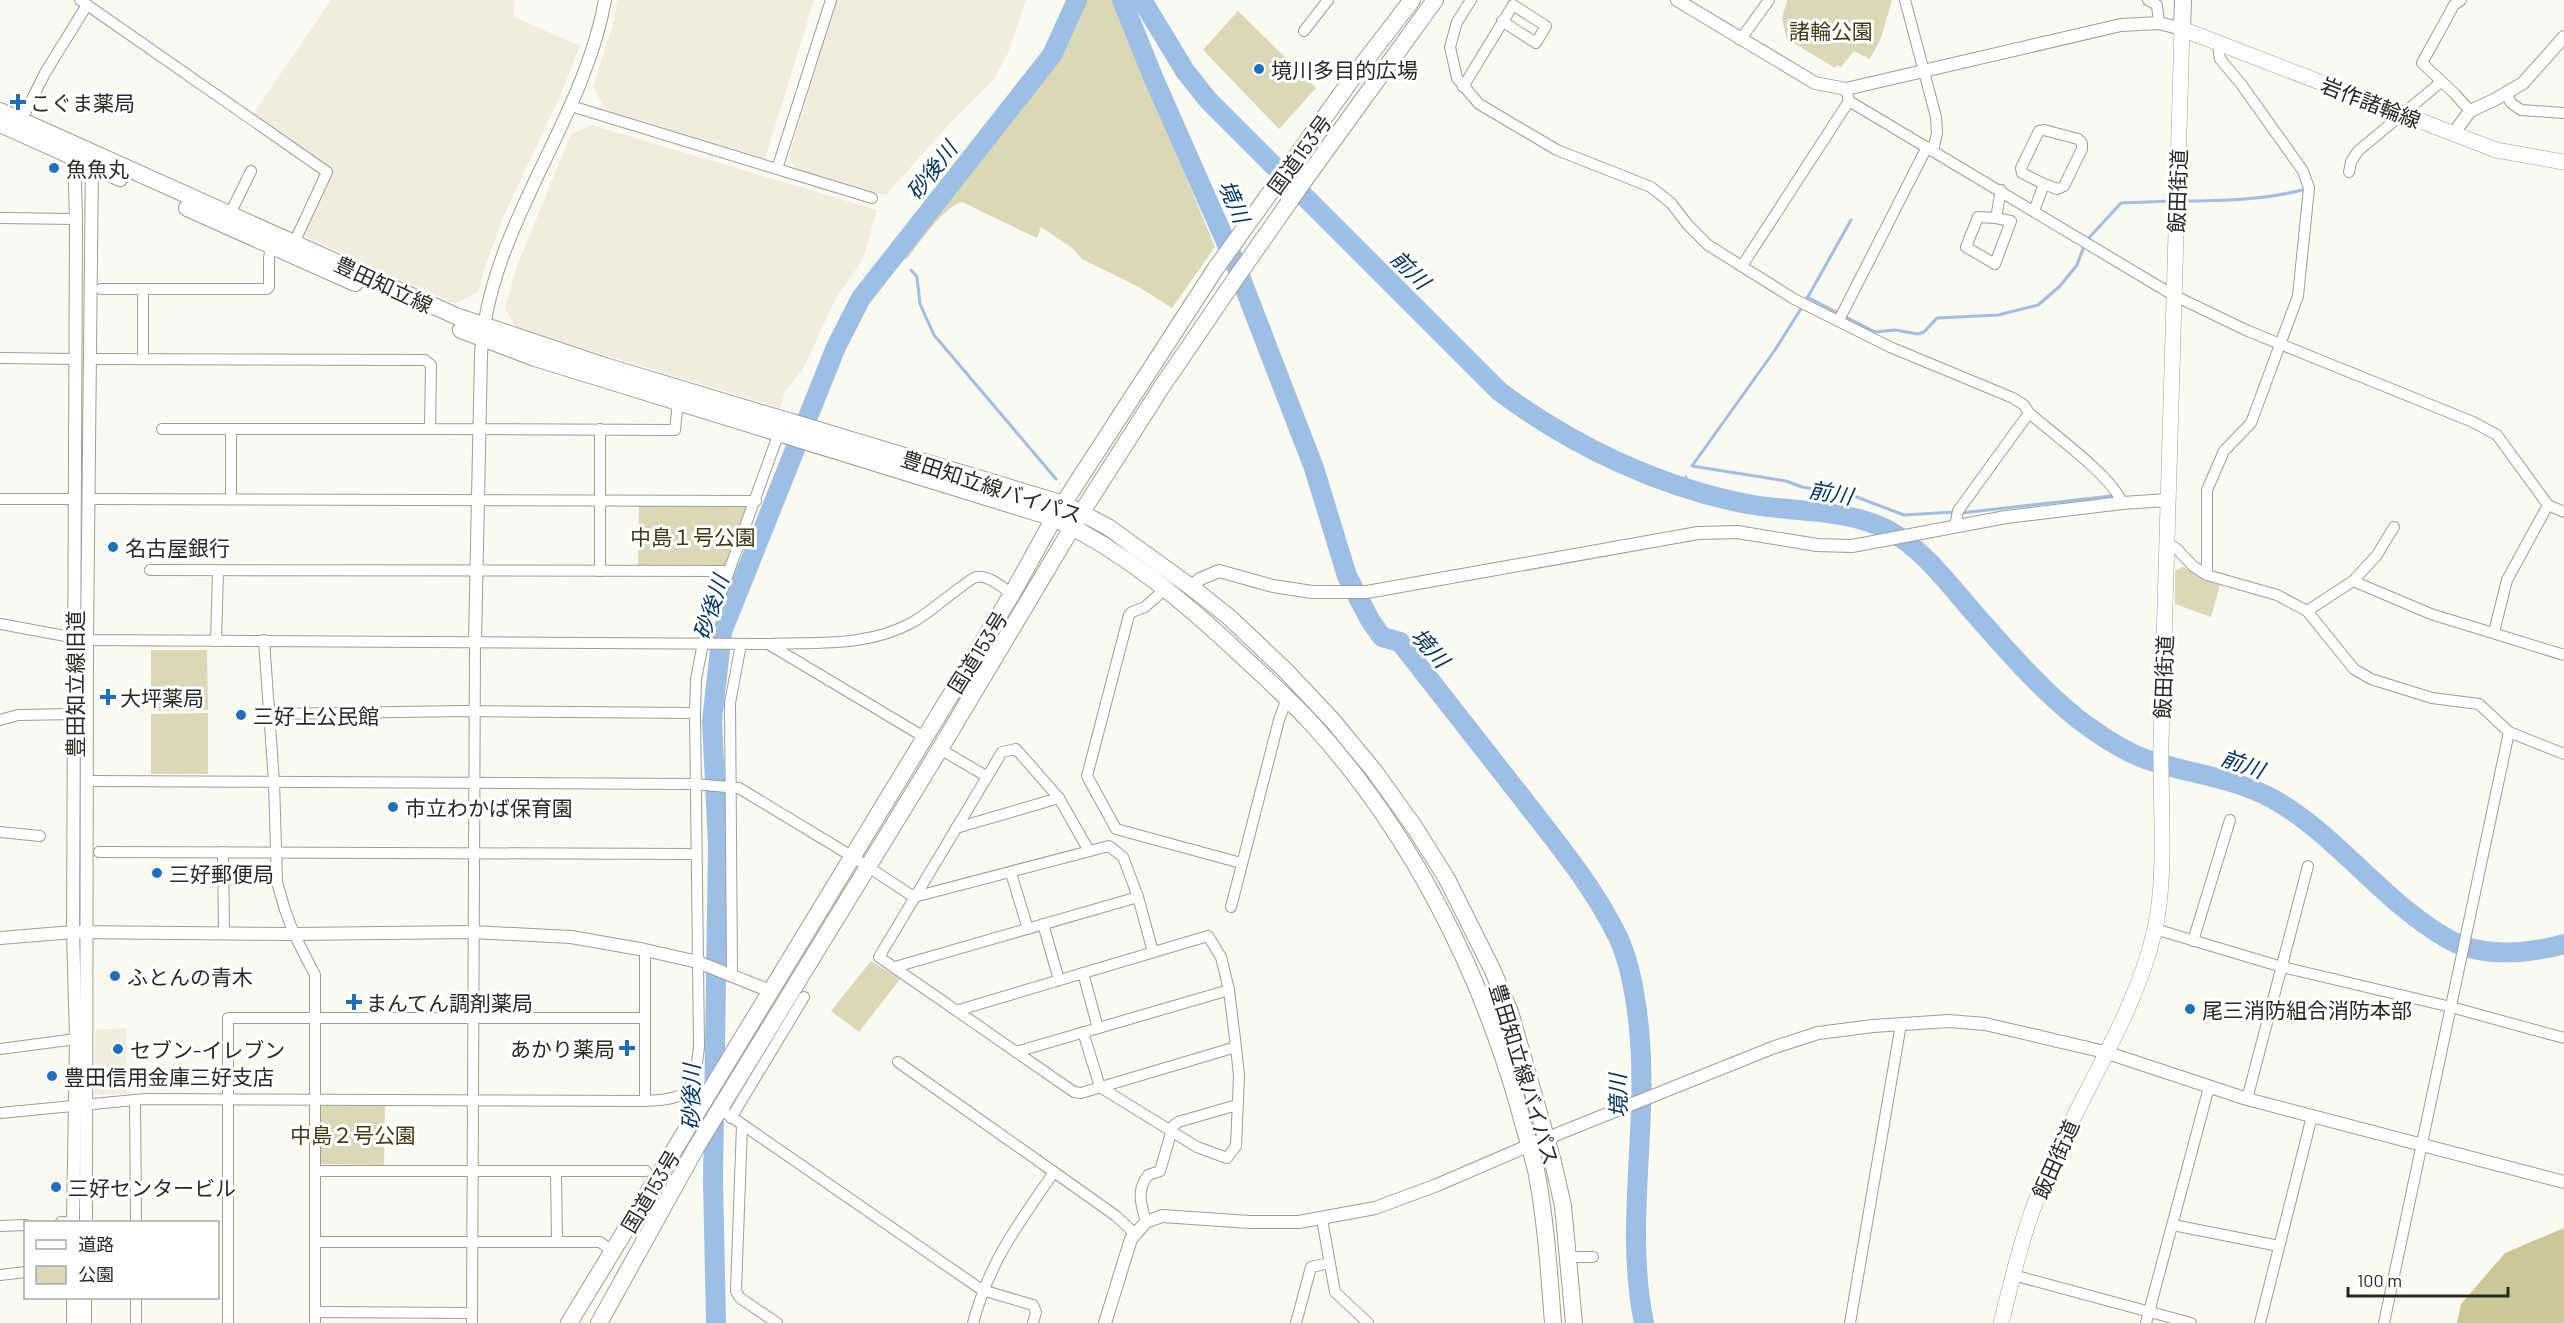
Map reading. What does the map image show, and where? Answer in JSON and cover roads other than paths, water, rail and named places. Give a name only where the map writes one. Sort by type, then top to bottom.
[{"type":"main road","name":"国道153号","points":[[599,1323],[726,1113],[861,861],[924,737],[1012,594],[1059,511],[1216,268],[1362,65],[1412,0]]},
{"type":"main road","name":"国道153号","points":[[569,1323],[614,1252],[698,1093],[940,749],[1077,519],[1161,388],[1299,187],[1435,0]]},
{"type":"main road","name":"飯田街道","points":[[2001,1323],[2027,1224],[2047,1172],[2132,998],[2155,929],[2160,858],[2182,0]]},
{"type":"main road","name":"岩作諸輪線","points":[[2182,29],[2496,150],[2564,162]]},
{"type":"main road","name":"豊田知立線","points":[[0,111],[74,152]]},
{"type":"main road","name":"豊田知立線","points":[[0,124],[92,160],[271,246],[483,332],[781,427]]},
{"type":"main road","name":"豊田知立線","points":[[92,160],[230,214],[456,316],[535,358],[678,402],[781,427]]},
{"type":"main road","name":"豊田知立線バイパス","points":[[781,427],[1108,527],[1229,617],[1314,699],[1355,747],[1415,828],[1447,879],[1510,1012],[1538,1142],[1553,1323]]},
{"type":"main road","name":"豊田知立線バイパス","points":[[1077,519],[1101,543],[1166,588],[1287,698],[1327,741],[1385,817],[1446,918],[1470,971],[1563,1206],[1574,1323]]},
{"type":"street","points":[[264,640],[278,882],[294,934],[315,975],[315,1317],[472,1318],[474,711],[483,332],[501,263],[520,214],[571,106],[591,55],[605,0]]},
{"type":"street","points":[[777,169],[831,0]]},
{"type":"street","points":[[1304,31],[1328,0]]},
{"type":"street","points":[[1471,0],[1457,22],[1451,38],[1454,68],[1463,87],[1479,104],[1557,150],[1651,187],[1671,203],[1708,245],[1794,299],[1936,367],[2013,398],[2024,405],[2030,413],[2102,476],[2122,503]]},
{"type":"street","points":[[1677,0],[1740,40],[1815,83],[1847,95],[1930,149],[2174,295],[2248,331],[2473,422],[2497,435],[2548,505],[2564,512]]},
{"type":"street","points":[[1740,40],[1769,0]]},
{"type":"street","points":[[1839,320],[1937,138],[1937,125],[1905,0]]},
{"type":"street","points":[[2148,0],[2157,5],[2159,23]]},
{"type":"street","points":[[2461,0],[2454,5],[2422,63],[2470,111]]},
{"type":"street","points":[[21,121],[83,3],[327,172],[294,243]]},
{"type":"street","points":[[1463,87],[1502,21]]},
{"type":"street","points":[[1742,266],[1847,95],[1923,69],[2121,25],[2159,23],[2182,29]]},
{"type":"street","points":[[2453,134],[2470,111],[2506,94],[2529,76],[2564,37]]},
{"type":"street","points":[[2207,575],[2208,490],[2224,451],[2251,423],[2298,296],[2308,182],[2303,171],[2241,84],[2220,59],[2217,41]]},
{"type":"street","points":[[2349,172],[2349,167],[2358,151],[2441,82]]},
{"type":"street","points":[[2506,94],[2511,103],[2521,110],[2564,113]]},
{"type":"street","points":[[571,106],[872,198]]},
{"type":"street","points":[[2044,130],[2080,140],[2082,149],[2064,186],[2057,189],[2044,184],[2022,173],[2020,168],[2037,133],[2044,130]]},
{"type":"street","name":"豊田知立線旧道","points":[[73,1221],[81,1104],[87,932],[88,781],[87,640],[82,499],[82,359],[74,152]]},
{"type":"street","name":"豊田知立線旧道","points":[[82,359],[92,160]]},
{"type":"street","points":[[230,214],[251,171]]},
{"type":"street","points":[[2034,211],[2044,184]]},
{"type":"street","points":[[1996,218],[2001,190]]},
{"type":"street","points":[[1978,217],[1996,218],[2011,221],[1995,264],[1966,247],[1978,217]]},
{"type":"street","points":[[0,218],[76,219]]},
{"type":"street","points":[[101,289],[267,289],[271,246]]},
{"type":"street","points":[[143,289],[143,358]]},
{"type":"street","points":[[0,358],[425,360],[431,365],[430,429]]},
{"type":"street","points":[[162,429],[675,429],[678,402]]},
{"type":"street","points":[[1955,526],[1958,511],[2030,413]]},
{"type":"street","points":[[0,1113],[135,1100],[645,1101],[672,1100],[698,1093],[694,784],[696,679],[729,571],[781,427]]},
{"type":"street","points":[[231,429],[231,499]]},
{"type":"street","points":[[600,429],[600,571]]},
{"type":"street","points":[[0,499],[756,501]]},
{"type":"street","name":"豊田知立線旧道","points":[[82,499],[74,638],[73,932],[76,1040],[86,1221]]},
{"type":"street","points":[[1191,587],[1200,579],[1219,571],[1273,586],[1330,593],[1367,592],[1707,532],[1737,532],[1836,546],[1876,542],[2006,517],[2122,503],[2168,500]]},
{"type":"street","points":[[2494,632],[2507,580],[2548,505]]},
{"type":"street","points":[[2307,611],[2354,581],[2377,555],[2394,527]]},
{"type":"street","points":[[2167,546],[2175,548],[2193,566],[2207,575],[2277,595],[2307,611],[2354,669],[2371,679],[2432,698],[2479,704],[2509,732],[2564,754]]},
{"type":"street","points":[[150,570],[729,571]]},
{"type":"street","points":[[216,641],[218,571]]},
{"type":"street","points":[[0,624],[87,640],[739,644],[847,642],[883,636],[932,612],[973,578],[985,577],[1012,594]]},
{"type":"street","points":[[2354,581],[2431,614],[2564,655]]},
{"type":"street","points":[[1166,588],[1145,607],[1129,615],[1087,776],[1116,828],[1241,863]]},
{"type":"street","points":[[732,974],[730,703],[739,644]]},
{"type":"street","points":[[770,644],[924,737]]},
{"type":"street","points":[[1231,907],[1279,720],[1287,698]]},
{"type":"street","points":[[268,714],[474,711],[695,713]]},
{"type":"street","points":[[0,720],[18,715],[74,714]]},
{"type":"street","points":[[2385,1323],[2509,732]]},
{"type":"street","points":[[940,749],[986,776]]},
{"type":"street","points":[[1089,851],[1059,798],[1016,749],[1002,752],[879,957],[959,1010],[1074,1092],[1082,1093],[1236,1047]]},
{"type":"street","points":[[88,781],[474,782],[731,786],[739,788],[861,861],[914,897],[1109,846],[1124,857],[1153,952]]},
{"type":"street","points":[[956,828],[1059,798]]},
{"type":"street","points":[[2193,941],[2230,820]]},
{"type":"street","points":[[0,832],[40,836]]},
{"type":"street","points":[[99,852],[696,854]]},
{"type":"street","points":[[223,852],[224,933]]},
{"type":"street","points":[[2247,1098],[2308,866]]},
{"type":"street","points":[[1011,873],[1028,929]]},
{"type":"street","points":[[894,967],[1138,897]]},
{"type":"street","points":[[1042,924],[1059,980]]},
{"type":"street","points":[[2155,929],[2282,967],[2451,1007],[2564,1038]]},
{"type":"street","points":[[0,938],[73,932],[294,934],[472,932],[571,937],[698,962],[770,991]]},
{"type":"street","points":[[959,1010],[1208,936],[1221,957],[1229,990],[1239,1076],[1236,1146],[1227,1158],[1197,1147],[1100,1087],[1083,1032]]},
{"type":"street","points":[[645,950],[645,1101]]},
{"type":"street","points":[[1083,973],[1098,1028]]},
{"type":"street","points":[[1016,1052],[1229,990]]},
{"type":"street","points":[[804,997],[726,1113],[982,1290],[1033,1305],[1036,1308],[1033,1323]]},
{"type":"street","points":[[228,1323],[228,1018],[473,1016],[645,1018]]},
{"type":"street","points":[[1105,1323],[1122,1262],[1134,1233],[1154,1218],[1170,1215],[1299,1222],[1322,1219],[1400,1200],[1772,1048],[1818,1033],[1901,1023],[1949,1021],[1985,1024],[2105,1052],[2247,1098],[2564,1182]]},
{"type":"street","points":[[1850,1323],[1901,1023]]},
{"type":"street","points":[[0,1049],[76,1040]]},
{"type":"street","points":[[898,1062],[1116,1216],[1134,1233]]},
{"type":"street","points":[[2148,1317],[2209,1087]]},
{"type":"street","points":[[135,1100],[136,1221]]},
{"type":"street","points":[[1146,1222],[1140,1201],[1140,1190],[1148,1175],[1160,1171],[1170,1131],[1178,1122],[1237,1106]]},
{"type":"street","points":[[2260,1323],[2312,1116]]},
{"type":"street","points":[[742,1125],[736,1291],[740,1298],[777,1323]]},
{"type":"street","points":[[315,1171],[646,1171]]},
{"type":"street","points":[[556,1172],[557,1242]]},
{"type":"street","points":[[973,1323],[982,1290],[1003,1246],[1054,1172]]},
{"type":"street","points":[[1322,1219],[1335,1292],[1368,1323]]},
{"type":"street","points":[[0,1226],[24,1224]]},
{"type":"street","points":[[2173,1225],[2279,1246]]},
{"type":"street","points":[[315,1242],[600,1242],[614,1252]]},
{"type":"street","points":[[1568,1257],[1593,1257]]},
{"type":"street","points":[[1296,1323],[1311,1267],[1329,1263]]},
{"type":"street","points":[[0,1275],[24,1272]]},
{"type":"street","points":[[2013,1275],[2148,1317],[2191,1323]]},
{"type":"street","points":[[73,1299],[73,1323]]},
{"type":"street","points":[[85,1299],[85,1323]]},
{"type":"street","points":[[136,1299],[136,1323]]},
{"type":"waterway","name":"砂後川","points":[[716,1323],[713,1179],[718,845],[712,721],[722,632],[836,347],[861,298],[1052,55],[1077,0]]},
{"type":"waterway","name":"境川","points":[[1122,0],[1153,77],[1233,258],[1314,468],[1347,576],[1370,620],[1382,637],[1400,642],[1549,832],[1597,900],[1623,948],[1630,970],[1639,1029],[1641,1103],[1636,1250],[1638,1287],[1644,1323]]},
{"type":"waterway","name":"前川","points":[[1142,0],[1185,71],[1208,100],[1499,391],[1527,411],[1557,430],[1620,463],[1686,488],[1753,505],[1856,518],[1888,530],[1923,556],[2036,681],[2094,731],[2148,760],[2227,781],[2273,799],[2318,831],[2403,907],[2425,924],[2461,945],[2490,952],[2521,952],[2564,944]]},
{"type":"waterway","points":[[2182,201],[2242,199],[2302,190]]},
{"type":"waterway","points":[[2087,240],[2121,203],[2172,201]]},
{"type":"waterway","points":[[1805,302],[1851,220]]},
{"type":"waterway","points":[[1807,297],[1875,332],[1895,330],[1918,334],[1924,332],[1937,318],[1998,315],[2038,305],[2060,286],[2077,265],[2084,246]]},
{"type":"waterway","points":[[911,270],[917,277],[920,304],[934,335],[1056,479]]},
{"type":"waterway","points":[[1802,307],[1775,350],[1692,466],[1786,481],[1802,487],[1854,496],[1904,515],[1954,512]]},
{"type":"waterway","points":[[1683,488],[1686,477]]},
{"type":"waterway","points":[[1961,513],[2111,496]]},
{"type":"place","name":"境川多目的広場","points":[[1259,69]]},
{"type":"place","name":"こぐま薬局","points":[[18,102]]},
{"type":"place","name":"魚魚丸","points":[[54,168]]},
{"type":"place","name":"名古屋銀行","points":[[113,547]]},
{"type":"place","name":"大坪薬局","points":[[108,697]]},
{"type":"place","name":"三好上公民館","points":[[241,715]]},
{"type":"place","name":"市立わかば保育園","points":[[393,807]]},
{"type":"place","name":"三好郵便局","points":[[157,873]]},
{"type":"place","name":"ふとんの青木","points":[[115,976]]},
{"type":"place","name":"まんてん調剤薬局","points":[[354,1002]]},
{"type":"place","name":"尾三消防組合消防本部","points":[[2190,1009]]},
{"type":"place","name":"あかり薬局","points":[[627,1048]]},
{"type":"place","name":"セブン-イレブン","points":[[118,1049]]},
{"type":"place","name":"豊田信用金庫三好支店","points":[[52,1076]]},
{"type":"place","name":"三好センタービル","points":[[56,1187]]},
{"type":"park label","name":"諸輪公園","points":[[1831,30]]},
{"type":"park label","name":"中島１号公園","points":[[693,536]]},
{"type":"park label","name":"中島２号公園","points":[[353,1134]]}]
